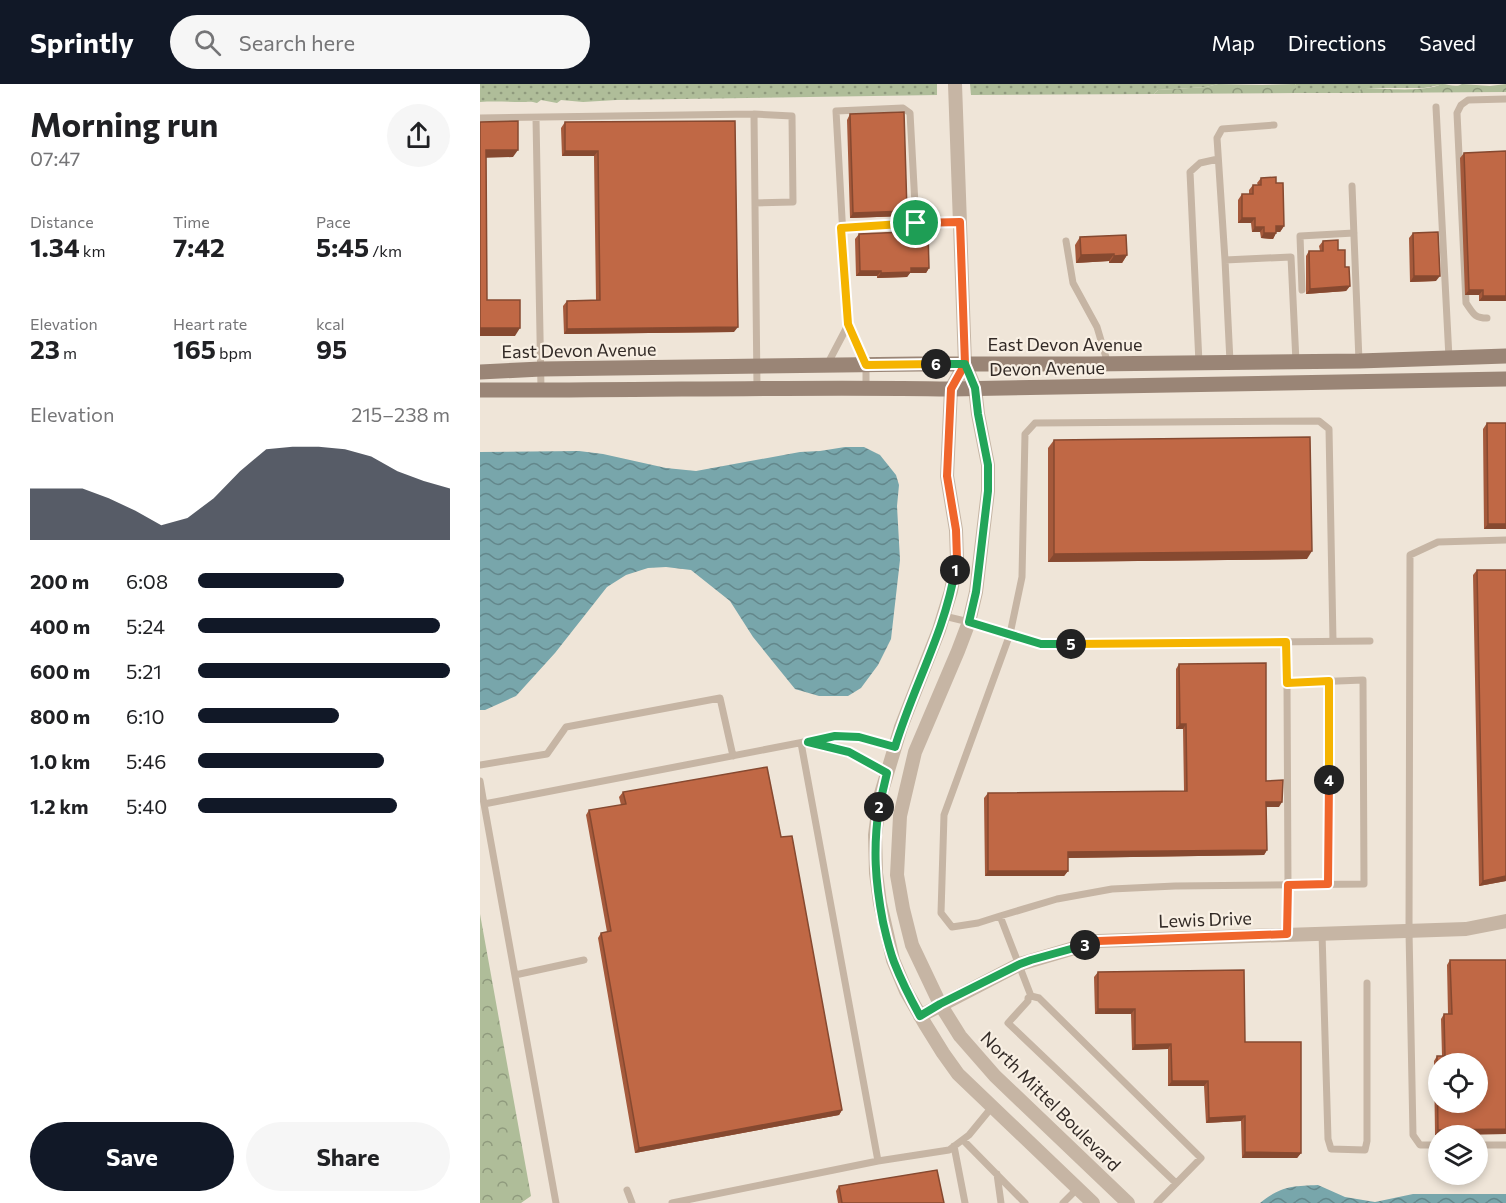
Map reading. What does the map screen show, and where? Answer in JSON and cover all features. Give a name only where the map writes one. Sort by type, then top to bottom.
[{"type":"main road","name":"East Devon Avenue","points":[[480,372],[541,369],[866,365],[1296,362],[1506,356]]},
{"type":"main road","name":"Devon Avenue","points":[[480,390],[951,389],[1506,379]]},
{"type":"street","points":[[955,84],[965,364],[951,389],[947,476],[956,530],[957,559],[944,616],[901,727],[880,796],[875,835],[876,873],[880,903],[893,960],[906,991],[943,1053],[958,1074],[1093,1203]]},
{"type":"street","name":"North Mittel Boulevard","points":[[965,364],[975,388],[988,465],[988,491],[976,592],[969,622],[915,752],[900,816],[897,874],[903,909],[912,945],[940,1004],[960,1036],[995,1076],[1128,1203]]},
{"type":"street","name":"Lewis Drive","points":[[920,1016],[1020,964],[1098,941],[1409,931],[1466,928],[1506,921]]},
{"type":"lane","points":[[1487,318],[1478,318],[1466,303],[1457,113],[1461,105],[1468,100],[1506,99]]},
{"type":"lane","points":[[1436,107],[1449,358]]},
{"type":"lane","points":[[866,388],[866,365],[848,324],[836,111],[903,108],[910,112],[916,223]]},
{"type":"lane","points":[[754,114],[757,388]]},
{"type":"lane","points":[[480,118],[754,114],[792,116],[793,202],[755,203]]},
{"type":"lane","points":[[536,118],[541,389]]},
{"type":"lane","points":[[1230,362],[1217,138],[1222,129],[1274,125]]},
{"type":"lane","points":[[1199,363],[1190,172],[1200,163],[1218,159]]},
{"type":"lane","points":[[1352,186],[1359,361]]},
{"type":"lane","points":[[841,228],[960,222]]},
{"type":"lane","points":[[1302,290],[1300,236],[1354,233]]},
{"type":"lane","points":[[1066,241],[1073,283],[1097,327],[1108,364]]},
{"type":"lane","points":[[1225,260],[1291,257],[1296,362]]},
{"type":"lane","points":[[826,366],[848,324]]},
{"type":"lane","points":[[1287,683],[1363,680],[1364,884],[1112,889],[1057,898],[978,923],[952,927],[941,913],[944,815],[1010,634],[1022,577],[1024,434],[1035,423],[1319,421],[1329,429],[1333,641]]},
{"type":"lane","points":[[1428,1144],[1420,1144],[1413,1135],[1409,931],[1410,555],[1438,542],[1506,540]]},
{"type":"lane","points":[[944,616],[1041,644],[1370,640]]},
{"type":"lane","points":[[1286,642],[1287,934]]},
{"type":"lane","points":[[1328,884],[1329,681]]},
{"type":"lane","points":[[480,765],[548,754],[566,727],[720,698],[733,756]]},
{"type":"lane","points":[[484,804],[835,736],[859,737],[895,747]]},
{"type":"lane","points":[[804,742],[849,752],[887,773]]},
{"type":"lane","points":[[804,742],[878,1161]]},
{"type":"lane","points":[[480,781],[556,1203]]},
{"type":"lane","points":[[1000,916],[1031,996]]},
{"type":"lane","points":[[1322,933],[1328,1138],[1331,1149],[1365,1150],[1367,1141],[1367,983]]},
{"type":"lane","points":[[515,975],[584,960]]},
{"type":"lane","points":[[1031,996],[1038,998],[1047,1006],[1202,1158],[1157,1203]]},
{"type":"lane","points":[[1031,996],[1008,1023],[1176,1183]]},
{"type":"lane","points":[[672,1203],[878,1161],[949,1150],[969,1135],[993,1107]]},
{"type":"lane","points":[[963,1140],[1025,1203]]},
{"type":"lane","points":[[1488,1145],[1506,1145]]},
{"type":"lane","points":[[954,1146],[965,1203]]},
{"type":"lane","points":[[997,1174],[1001,1203]]},
{"type":"lane","points":[[1063,1203],[1078,1188]]},
{"type":"lane","points":[[627,1190],[632,1203]]},
{"type":"green space","points":[[480,84],[937,84],[937,95],[583,102],[561,100],[557,103],[541,100],[537,103],[480,102]]},
{"type":"green space","points":[[970,84],[1218,84],[1158,90],[1154,94],[971,95]]},
{"type":"green space","points":[[1218,84],[1295,84],[1296,93],[1154,94],[1158,90]]},
{"type":"green space","points":[[1295,84],[1445,84],[1424,88],[1361,88],[1359,93],[1296,93]]},
{"type":"green space","points":[[1442,84],[1490,86],[1506,84],[1506,92],[1359,93],[1361,88],[1413,89]]},
{"type":"green space","points":[[480,914],[531,1196],[521,1203],[480,1203]]},
{"type":"water","points":[[864,447],[880,455],[896,475],[899,485],[897,506],[900,560],[891,639],[878,665],[861,688],[848,696],[819,696],[795,689],[753,637],[730,601],[691,570],[666,567],[648,568],[626,575],[607,587],[555,653],[516,696],[485,710],[480,710],[480,452],[579,451],[666,468],[696,471],[800,452]]},
{"type":"water","points":[[1318,1185],[1345,1197],[1375,1202],[1413,1194],[1506,1194],[1506,1203],[1260,1203],[1274,1193],[1288,1188]]},
{"type":"building","points":[[904,112],[907,211],[853,213],[850,114]]},
{"type":"building","points":[[518,121],[518,150],[486,150],[487,300],[520,300],[520,328],[480,328],[480,122]]},
{"type":"building","points":[[735,121],[738,327],[567,329],[567,301],[600,300],[598,151],[565,151],[565,122]]},
{"type":"building","points":[[1506,151],[1506,296],[1483,296],[1483,290],[1469,290],[1464,153]]},
{"type":"building","points":[[1276,177],[1276,183],[1283,183],[1284,226],[1276,226],[1276,233],[1264,233],[1264,227],[1255,227],[1255,218],[1242,218],[1242,194],[1253,194],[1253,185],[1261,185],[1261,178]]},
{"type":"building","points":[[905,228],[913,228],[913,231],[928,231],[929,268],[911,268],[911,272],[860,271],[859,234],[905,232]]},
{"type":"building","points":[[1438,232],[1440,276],[1414,276],[1413,233]]},
{"type":"building","points":[[1126,235],[1127,255],[1081,255],[1080,237]]},
{"type":"building","points":[[1338,240],[1338,250],[1345,250],[1345,267],[1349,267],[1350,286],[1310,289],[1309,251],[1323,251],[1323,241]]},
{"type":"building","points":[[1487,423],[1506,423],[1506,524],[1488,524]]},
{"type":"building","points":[[1310,437],[1312,551],[1054,554],[1054,440]]},
{"type":"building","points":[[1477,570],[1506,570],[1506,876],[1483,881]]},
{"type":"building","points":[[1266,663],[1266,781],[1283,780],[1282,802],[1266,802],[1267,850],[1068,852],[1068,871],[988,871],[988,793],[1187,791],[1186,724],[1180,724],[1179,664]]},
{"type":"building","points":[[767,767],[781,837],[792,836],[842,1110],[639,1148],[601,933],[611,931],[589,810],[626,804],[623,792]]},
{"type":"building","points":[[1450,960],[1506,960],[1506,1129],[1488,1129],[1488,1125],[1438,1125],[1438,1113],[1488,1113],[1488,1053],[1445,1053],[1444,1014],[1452,1014]]},
{"type":"building","points":[[1244,970],[1245,1042],[1301,1042],[1301,1153],[1245,1152],[1245,1116],[1209,1118],[1208,1081],[1172,1081],[1171,1044],[1135,1045],[1135,1009],[1098,1009],[1098,972]]},
{"type":"building","points":[[937,1170],[944,1203],[842,1203],[839,1186]]},
{"type":"route","points":[[916,223],[841,228],[848,324],[866,365],[965,364],[975,388],[988,465],[988,491],[976,592],[969,622],[1041,644],[1286,642],[1287,683],[1329,681],[1328,884],[1288,885],[1287,934],[1098,941],[1020,964],[920,1016],[906,991],[893,960],[885,931],[876,873],[875,835],[880,796],[887,773],[849,752],[808,742],[835,736],[859,737],[895,747],[939,630],[951,591],[957,559],[956,530],[947,476],[951,389],[965,364],[960,222],[916,223]]}]
